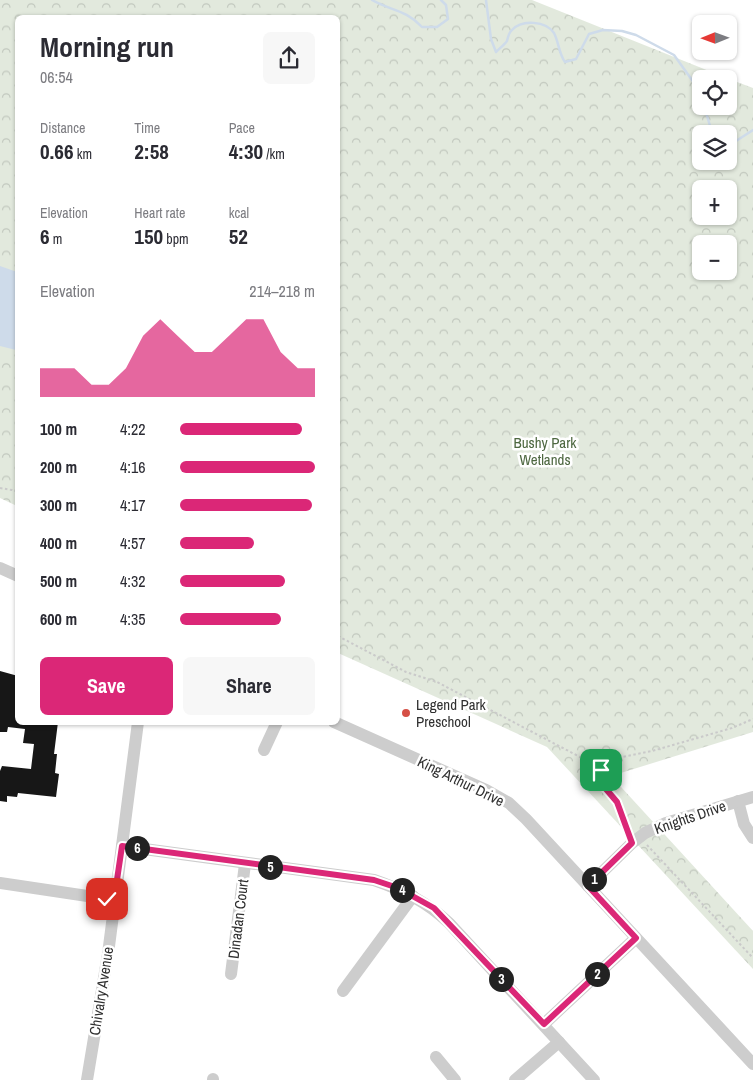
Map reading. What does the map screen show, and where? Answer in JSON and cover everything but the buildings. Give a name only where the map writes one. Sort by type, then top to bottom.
[{"type":"street","points":[[0,568],[15,575]]},
{"type":"street","name":"Chivalry Avenue","points":[[86,1080],[108,954],[138,725]]},
{"type":"street","points":[[264,750],[276,725]]},
{"type":"street","name":"King Arthur Drive","points":[[340,725],[486,790],[509,803],[753,1064]]},
{"type":"street","name":"Knights Drive","points":[[588,886],[636,840],[666,823],[753,797]]},
{"type":"street","points":[[738,801],[744,824],[753,838]]},
{"type":"street","points":[[122,846],[374,880],[398,888],[434,908],[544,1024],[594,1080]]},
{"type":"street","name":"Dinadan Court","points":[[231,974],[245,864]]},
{"type":"street","points":[[0,883],[114,900]]},
{"type":"street","points":[[342,991],[413,896]]},
{"type":"street","points":[[544,1024],[636,938]]},
{"type":"street","points":[[515,1080],[559,1042]]},
{"type":"street","points":[[436,1058],[455,1080]]},
{"type":"path","points":[[0,488],[15,491]]},
{"type":"path","points":[[340,637],[406,672],[437,682],[580,757],[608,760],[732,728],[753,719]]},
{"type":"path","points":[[580,757],[617,802],[636,840],[753,958]]},
{"type":"path","points":[[600,782],[601,770],[608,760]]},
{"type":"green space","name":"Bushy Park Wetlands","points":[[0,0],[532,0],[707,70],[692,70],[692,115],[737,115],[737,82],[753,88],[753,732],[611,776],[753,931],[753,969],[547,747],[340,654],[340,15],[15,15],[15,505],[0,498]]},
{"type":"water","points":[[0,266],[15,271],[15,350],[0,346]]},
{"type":"waterway","points":[[372,0],[404,13],[422,27],[437,27],[448,19],[446,5],[441,0]]},
{"type":"waterway","points":[[486,0],[491,39],[496,52],[507,41],[511,31],[516,26],[522,24],[540,24],[550,29],[554,33],[561,56],[565,62],[576,59],[589,34],[603,30],[622,31],[636,35],[674,55],[692,80]]},
{"type":"waterway","points":[[707,115],[710,125]]},
{"type":"waterway","points":[[737,140],[753,130]]},
{"type":"place","name":"Legend Park Preschool","points":[[406,713]]},
{"type":"route","points":[[107,899],[114,900],[122,846],[374,880],[398,888],[434,908],[544,1024],[636,938],[588,886],[632,843],[617,802],[600,782],[601,770]]}]
